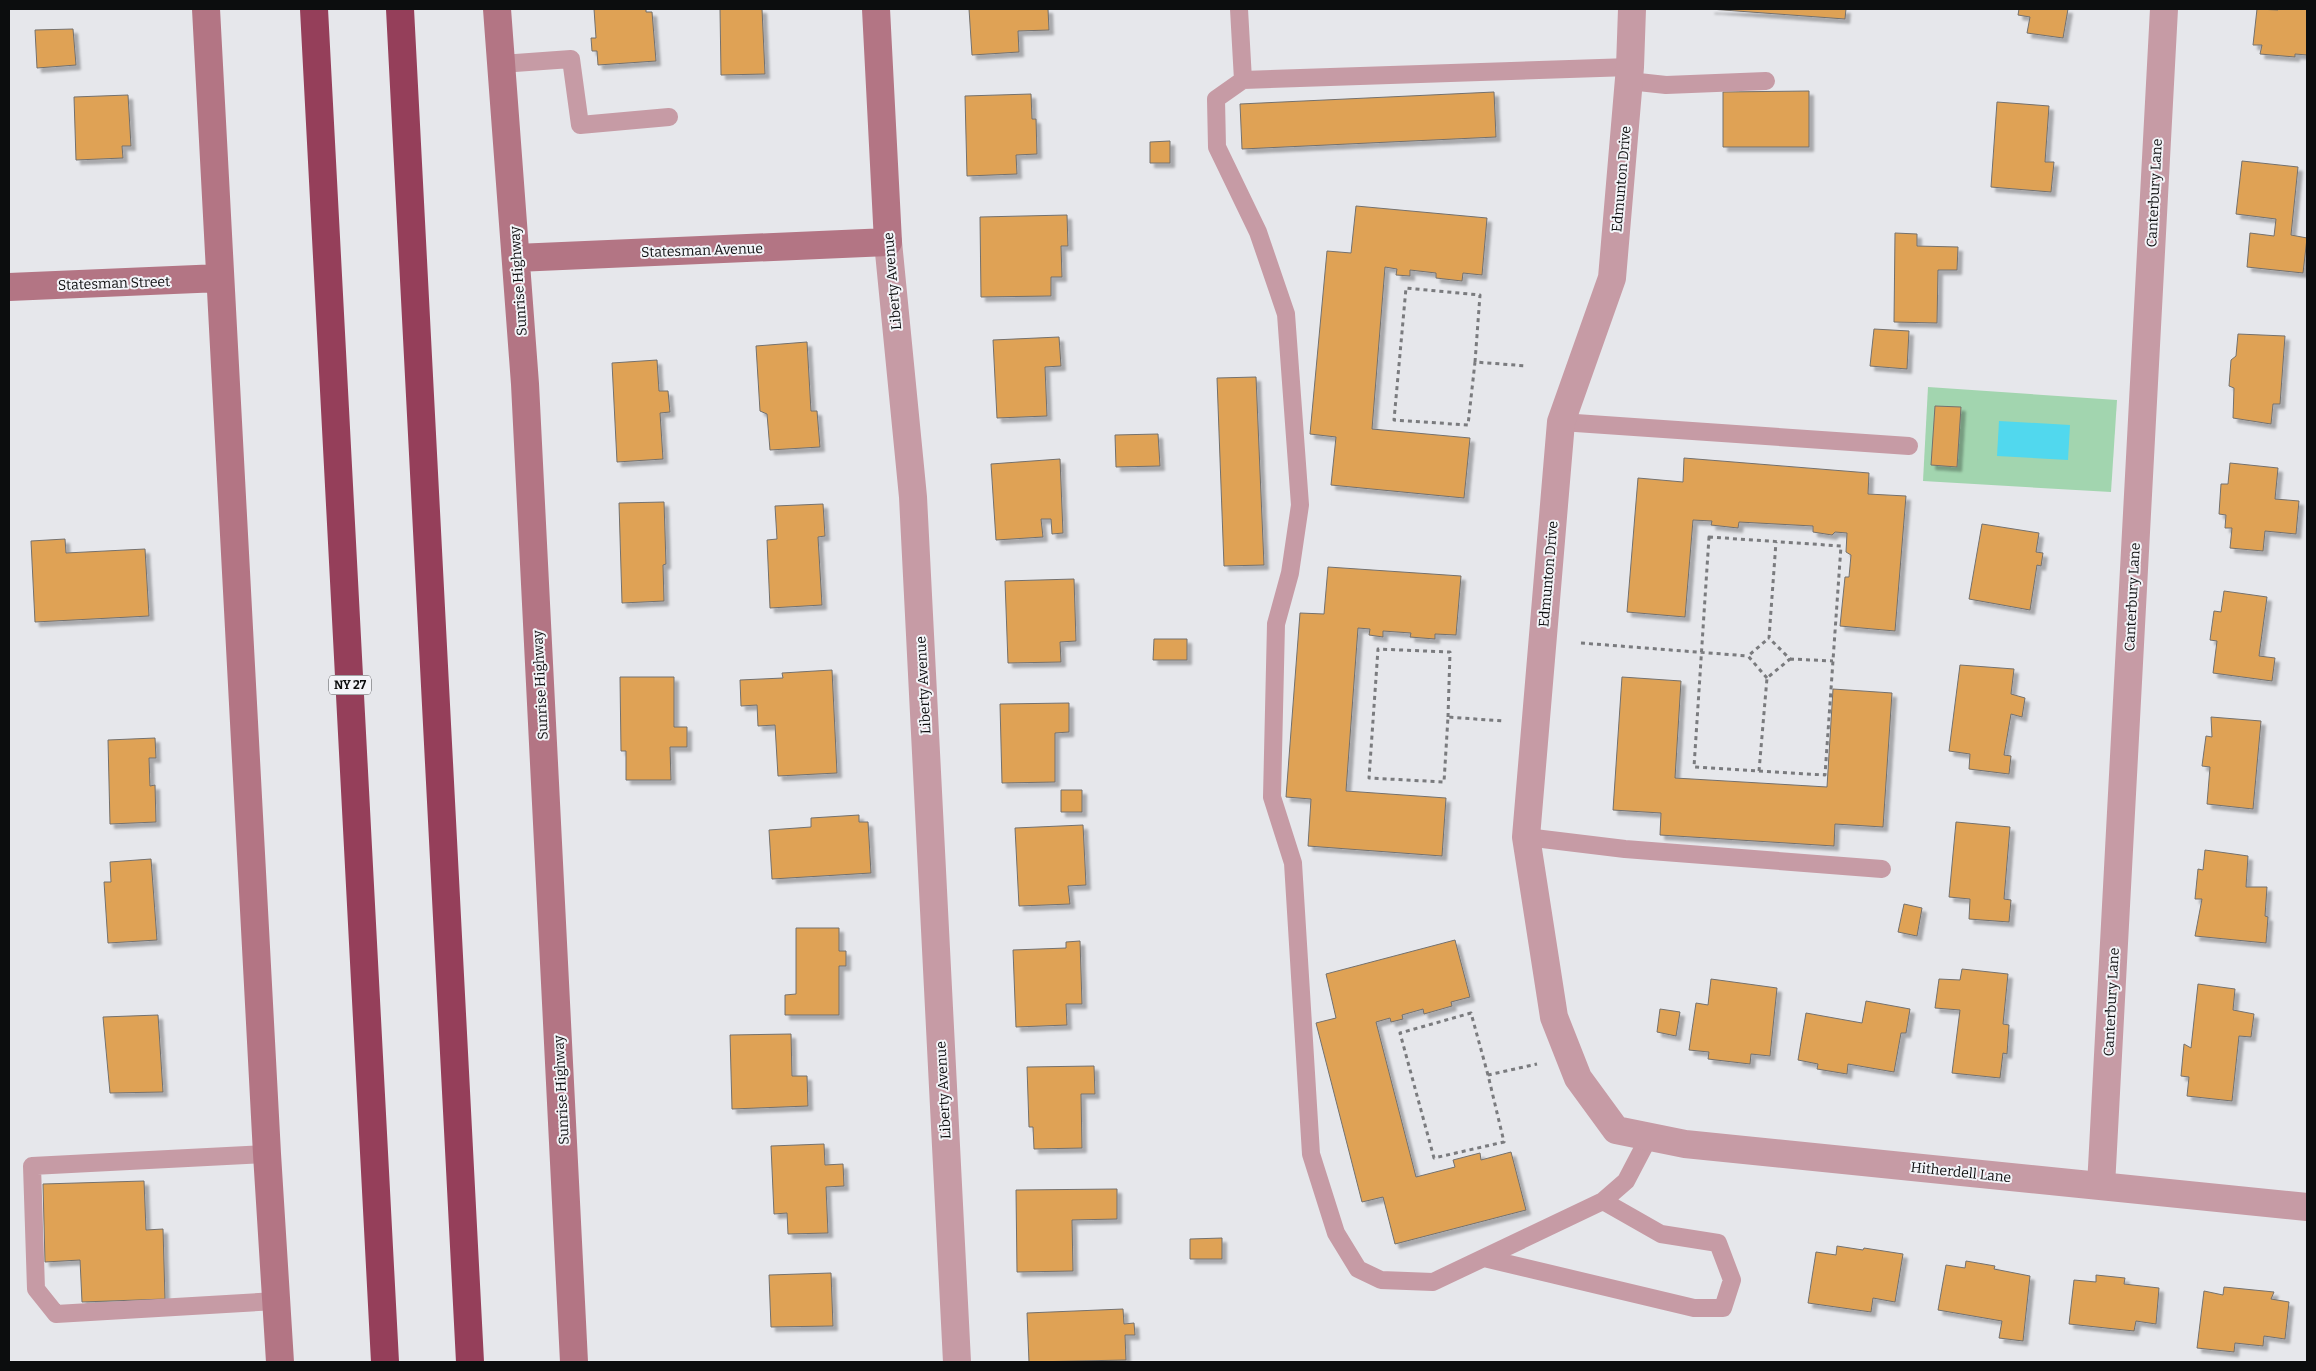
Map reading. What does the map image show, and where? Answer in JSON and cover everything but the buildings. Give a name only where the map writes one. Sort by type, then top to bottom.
[{"type":"highway","name":"NY 27","points":[[314,9],[385,1362]]},
{"type":"highway","points":[[400,9],[470,1362]]},
{"type":"main road","points":[[206,9],[267,1154],[280,1362]]},
{"type":"main road","name":"Sunrise Highway","points":[[497,9],[525,384],[574,1362]]},
{"type":"main road","name":"Liberty Avenue","points":[[876,9],[888,242]]},
{"type":"main road","name":"Statesman Avenue","points":[[516,258],[888,242]]},
{"type":"main road","name":"Statesman Street","points":[[9,287],[220,278]]},
{"type":"street","name":"Edmunton Drive","points":[[1616,1130],[1578,1078],[1554,1017],[1526,837],[1561,422],[1612,278],[1621,200],[1630,74],[1632,9]]},
{"type":"street","name":"Canterbury Lane","points":[[2101,1186],[2164,9]]},
{"type":"street","name":"Liberty Avenue","points":[[888,242],[913,497],[958,1362]]},
{"type":"street","name":"Hitherdell Lane","points":[[1616,1130],[1695,1145],[2307,1207]]},
{"type":"lane","points":[[1239,9],[1243,80]]},
{"type":"lane","points":[[502,64],[571,59],[580,125],[669,118]]},
{"type":"lane","points":[[1648,1137],[1626,1181],[1603,1201],[1433,1282],[1381,1280],[1358,1269],[1336,1234],[1311,1154],[1293,863],[1272,797],[1276,624],[1290,573],[1300,505],[1286,314],[1258,232],[1217,147],[1216,99],[1243,80],[1630,74],[1666,85],[1766,82]]},
{"type":"lane","points":[[1561,422],[1909,446]]},
{"type":"lane","points":[[1526,837],[1626,849],[1882,868]]},
{"type":"lane","points":[[267,1154],[32,1166],[36,1289],[56,1314],[276,1301]]},
{"type":"lane","points":[[1484,1258],[1694,1308],[1723,1308],[1732,1280],[1718,1243],[1661,1234],[1603,1201]]},
{"type":"path","points":[[1406,288],[1480,295],[1475,362],[1468,425],[1394,420],[1406,288]]},
{"type":"path","points":[[1475,362],[1527,366]]},
{"type":"path","points":[[1709,537],[1776,542],[1841,546],[1825,775],[1694,767],[1709,537]]},
{"type":"path","points":[[1748,656],[1769,638],[1776,542]]},
{"type":"path","points":[[1769,638],[1790,660]]},
{"type":"path","points":[[1581,643],[1748,656],[1767,678],[1759,771]]},
{"type":"path","points":[[1378,649],[1450,652],[1448,717],[1444,782],[1369,778],[1378,649]]},
{"type":"path","points":[[1767,678],[1790,660],[1833,661]]},
{"type":"path","points":[[1448,717],[1504,721]]},
{"type":"path","points":[[1471,1013],[1488,1075],[1504,1142],[1434,1158],[1400,1033],[1471,1013]]},
{"type":"path","points":[[1488,1075],[1533,1065]]},
{"type":"green space","points":[[1928,387],[2117,400],[2111,492],[1923,481]]},
{"type":"water","points":[[1999,421],[2070,425],[2068,460],[1997,456]]}]
